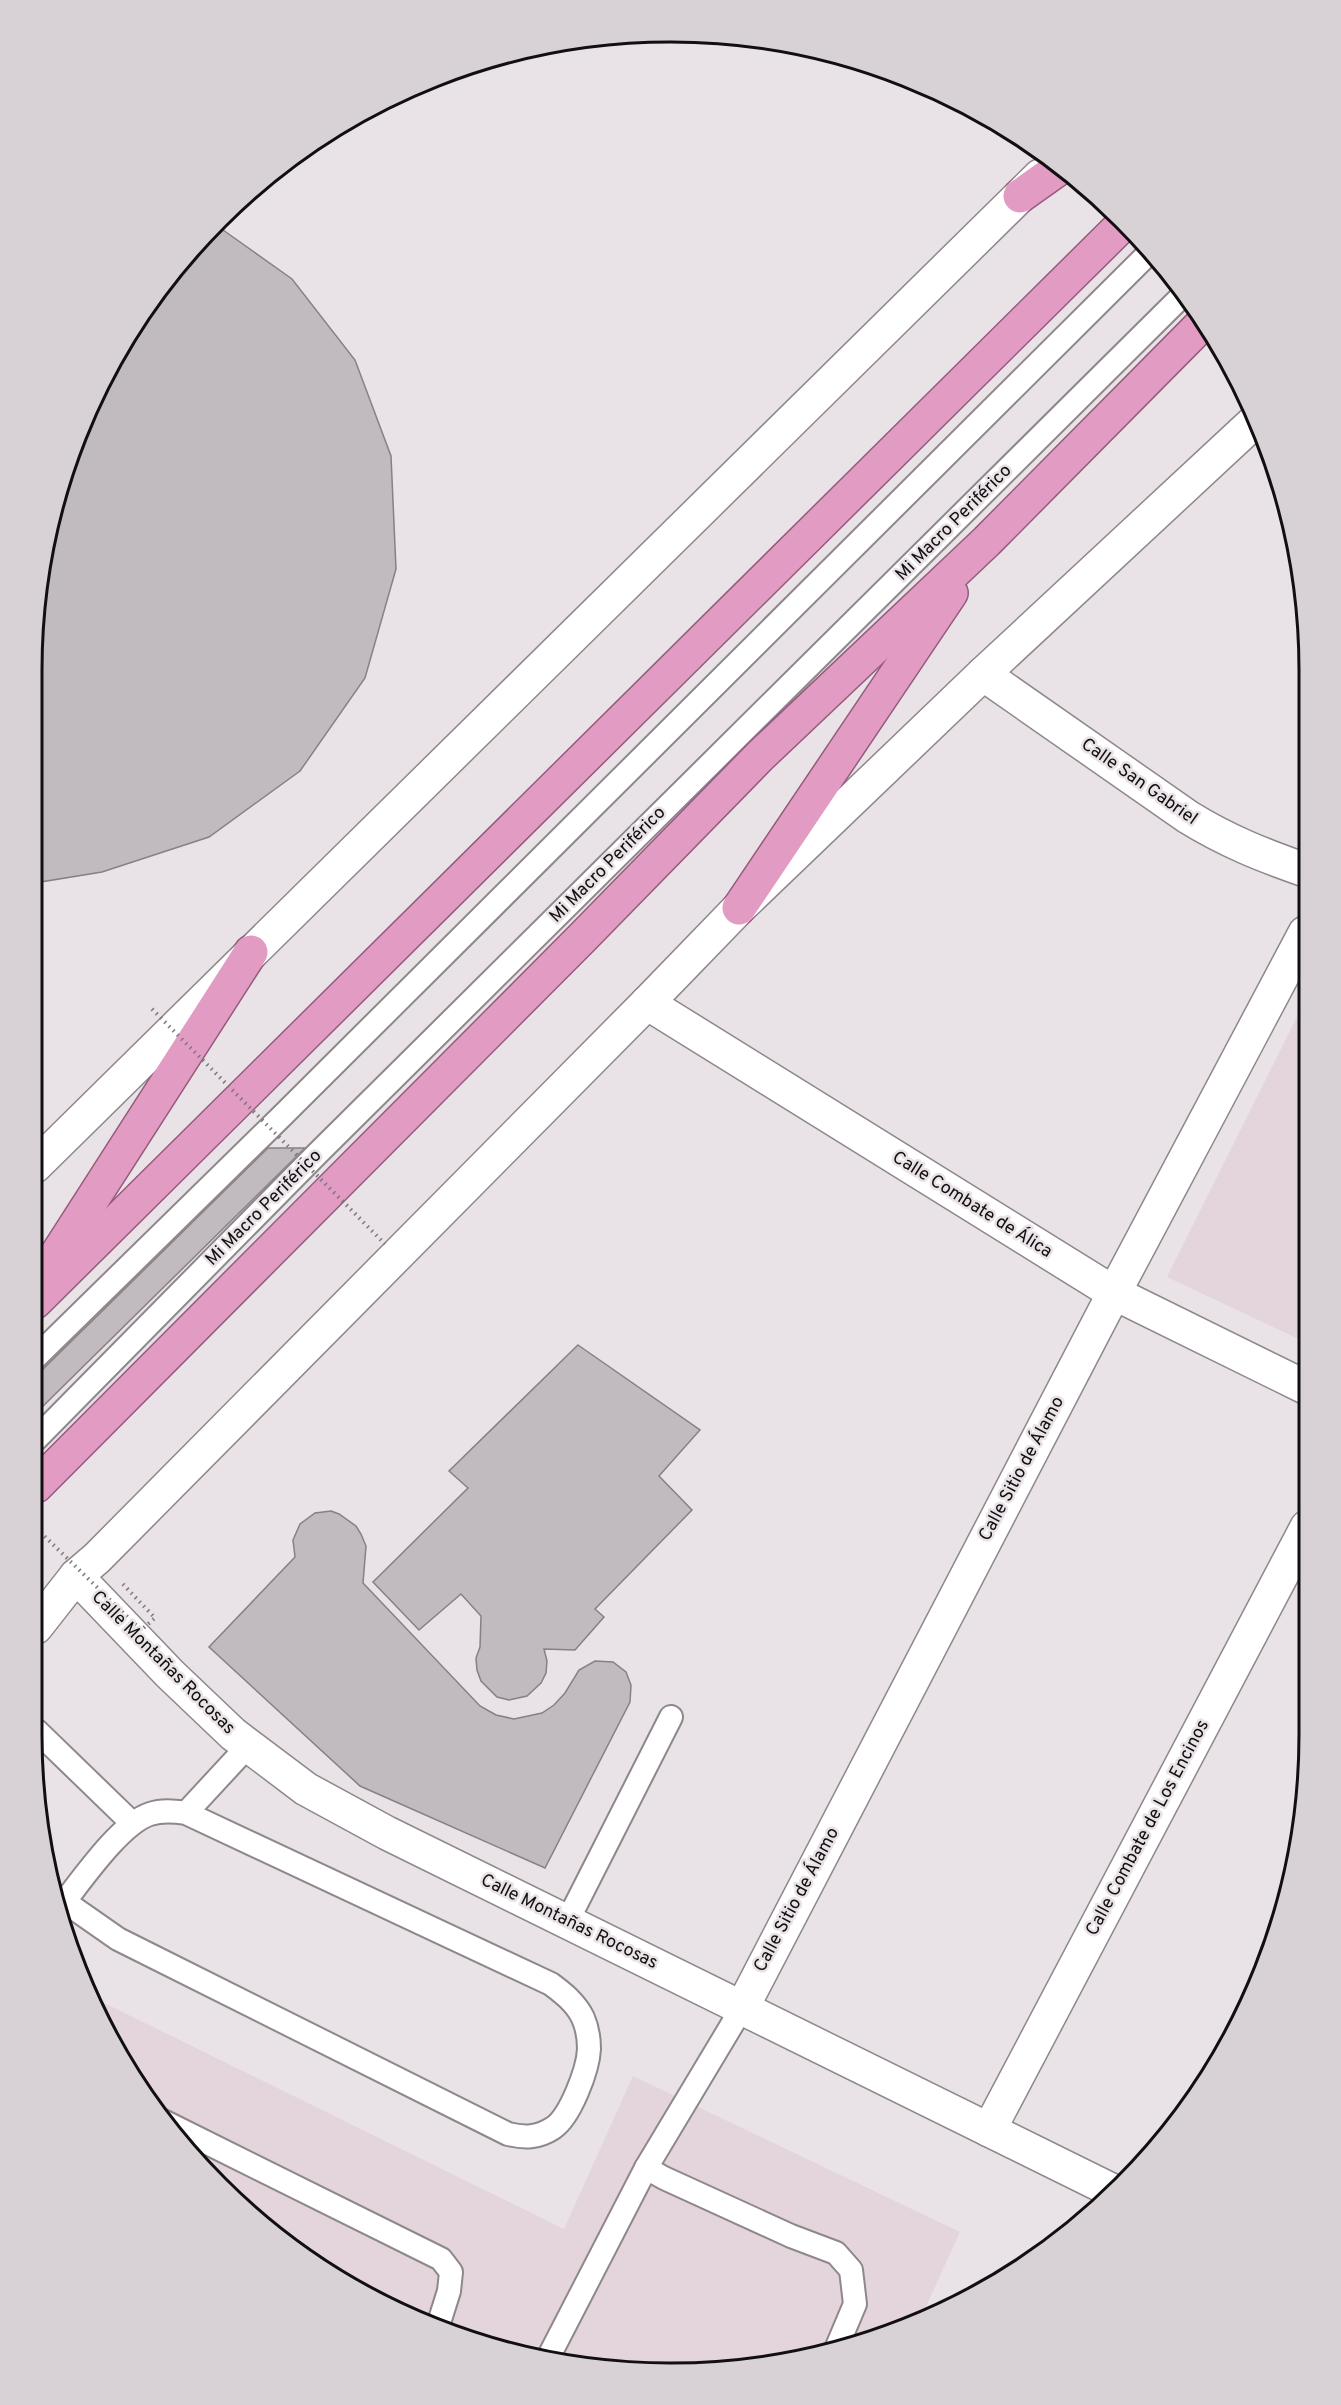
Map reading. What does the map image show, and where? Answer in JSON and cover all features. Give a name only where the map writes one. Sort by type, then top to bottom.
[{"type":"highway","points":[[1020,196],[1053,172]]},
{"type":"highway","points":[[42,1295],[1118,229]]},
{"type":"highway","points":[[42,1480],[574,947],[760,756],[987,541],[1197,328]]},
{"type":"highway","points":[[739,908],[987,541]]},
{"type":"highway","points":[[42,1277],[251,952]]},
{"type":"street","points":[[42,1159],[1047,168]]},
{"type":"street","points":[[42,1619],[76,1576],[105,1550],[739,908],[983,675],[1249,426]]},
{"type":"street","name":"Calle San Gabriel","points":[[983,675],[1188,817],[1222,838],[1255,853],[1299,868]]},
{"type":"street","name":"Calle Sitio de Álamo","points":[[741,2008],[1114,1293],[1299,944]]},
{"type":"street","name":"Calle Combate de Álica","points":[[647,1003],[1114,1293],[1299,1384]]},
{"type":"street","name":"Calle Combate de Los Encinos","points":[[989,2130],[1299,1542]]},
{"type":"street","name":"Calle Montañas Rocosas","points":[[76,1576],[170,1674],[248,1746],[306,1789],[387,1833],[1106,2188]]},
{"type":"lane","points":[[42,1351],[282,1116],[1144,258]]},
{"type":"lane","name":"Mi Macro Periférico","points":[[42,1433],[316,1155],[1178,300]]},
{"type":"lane","points":[[567,1922],[670,1717]]},
{"type":"lane","points":[[42,1736],[132,1823]]},
{"type":"lane","points":[[186,1812],[248,1746]]},
{"type":"lane","points":[[65,1903],[132,1823],[149,1814],[167,1810],[186,1812],[551,1984],[574,2004],[582,2016],[587,2029],[589,2048],[586,2066],[564,2117],[553,2128],[540,2135],[508,2134],[118,1939],[66,1909]]},
{"type":"lane","points":[[551,2352],[646,2168],[741,2008]]},
{"type":"lane","points":[[184,2131],[441,2259],[451,2272],[449,2291],[440,2319]]},
{"type":"lane","points":[[646,2168],[791,2236],[836,2253],[851,2270],[855,2304],[840,2340]]},
{"type":"path","points":[[152,1009],[385,1244]]},
{"type":"path","points":[[42,1534],[141,1630],[155,1618],[120,1581]]},
{"type":"shaded area","points":[[1299,1013],[1299,1339],[1167,1277]]},
{"type":"shaded area","points":[[102,2002],[564,2229],[633,2076],[960,2232],[925,2309],[873,2330],[833,2342],[753,2358],[670,2363],[588,2358],[508,2342],[430,2315],[356,2279],[321,2257],[256,2207],[198,2149],[172,2117],[126,2049]]},
{"type":"building","points":[[223,230],[292,279],[355,360],[391,456],[396,569],[365,678],[300,771],[209,837],[102,872],[42,882],[43,629],[54,548],[75,468],[90,430],[126,356],[172,288]]},
{"type":"building","points":[[268,1148],[305,1148],[42,1407],[42,1370]]},
{"type":"building","points":[[578,1345],[700,1430],[659,1476],[692,1510],[595,1609],[604,1617],[575,1650],[544,1649],[547,1661],[546,1673],[541,1683],[527,1696],[509,1700],[497,1697],[481,1681],[476,1658],[480,1647],[481,1616],[461,1594],[419,1630],[373,1582],[468,1488],[449,1471]]},
{"type":"building","points":[[331,1511],[356,1526],[361,1534],[366,1546],[363,1583],[480,1706],[496,1715],[514,1719],[542,1713],[554,1705],[565,1693],[579,1670],[595,1661],[613,1662],[626,1672],[631,1685],[630,1702],[545,1868],[360,1786],[209,1647],[295,1557],[293,1540],[300,1524],[315,1513]]}]
